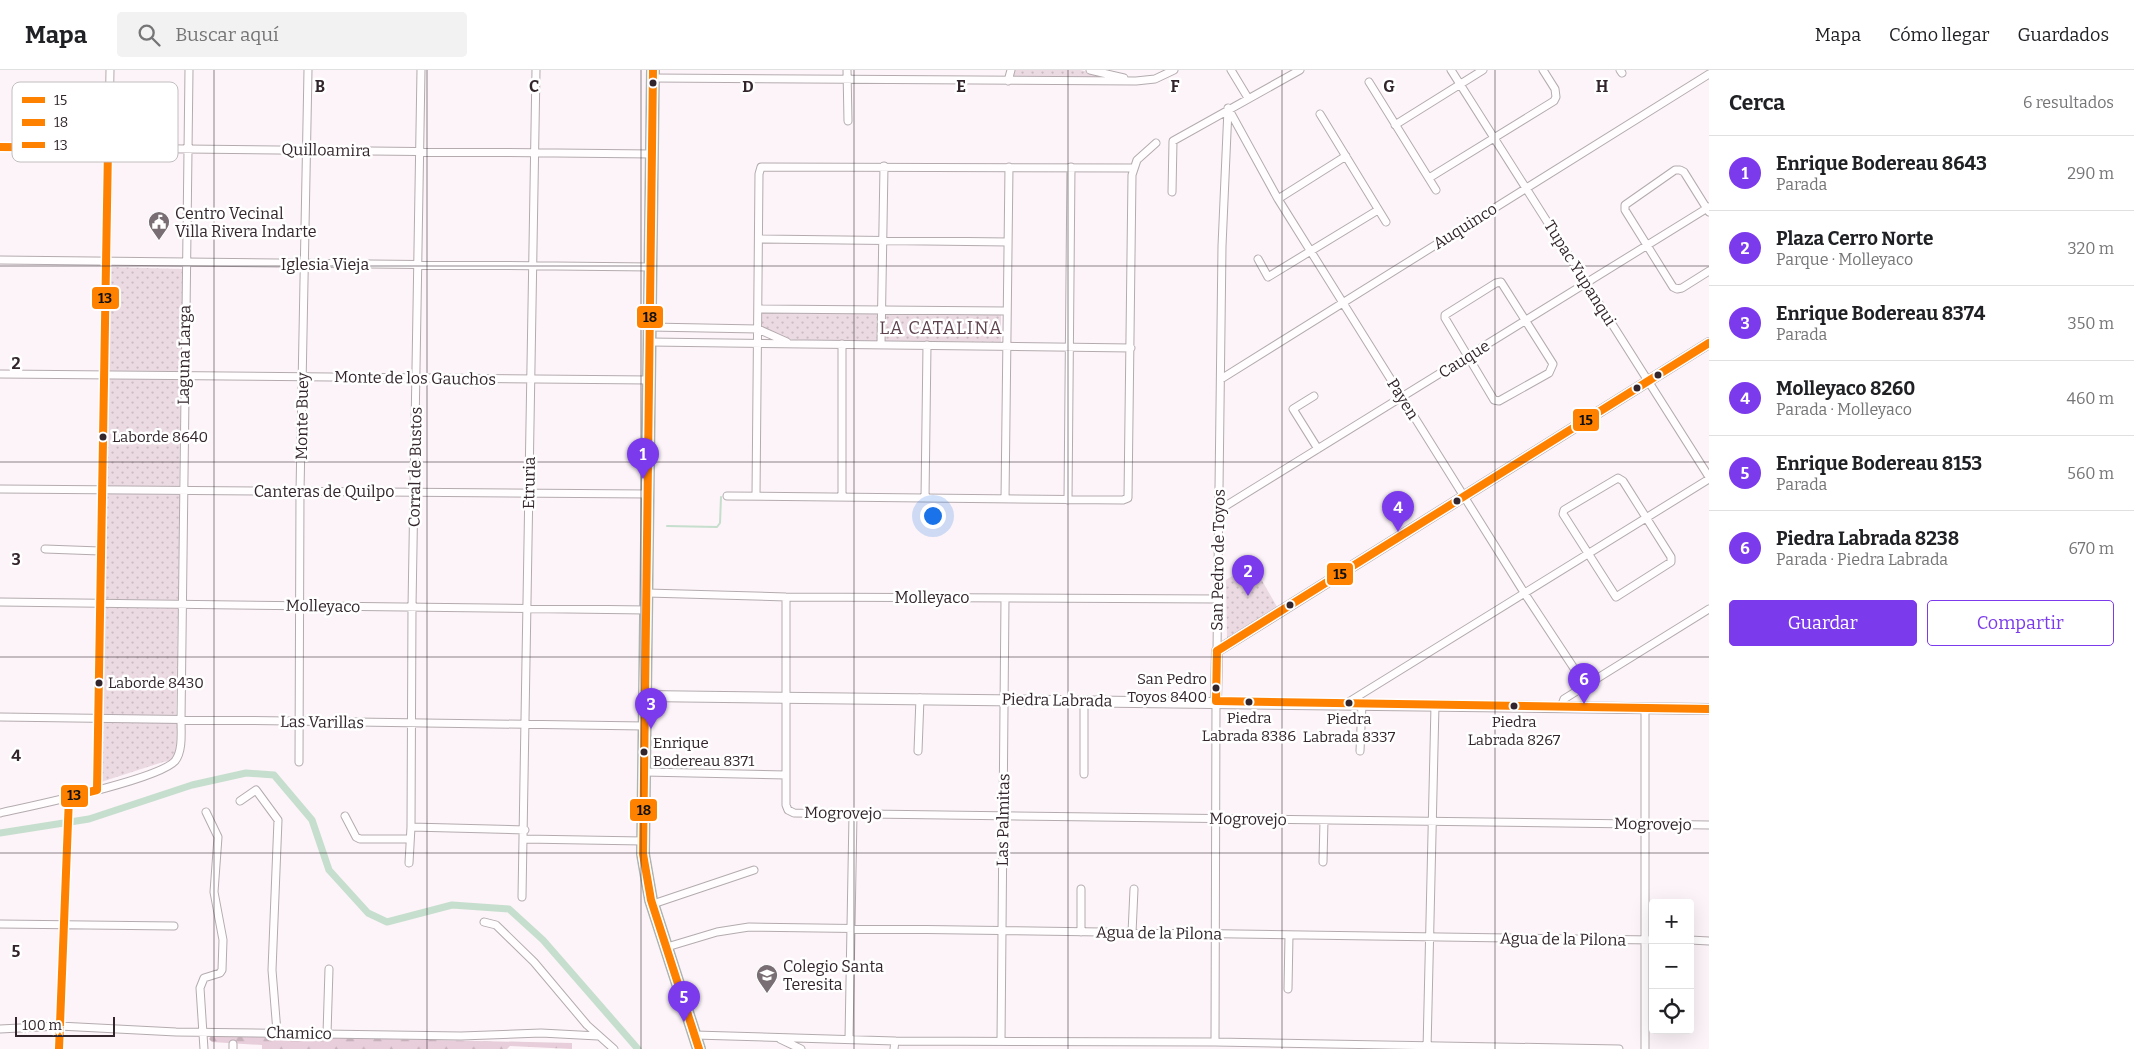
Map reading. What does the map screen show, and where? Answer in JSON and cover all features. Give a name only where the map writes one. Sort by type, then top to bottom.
[{"type":"main road","points":[[653,74],[643,840],[645,874],[653,904],[700,1049]]},
{"type":"main road","points":[[1217,651],[1709,343]]},
{"type":"main road","name":"San Pedro de Toyos","points":[[1216,701],[1217,651]]},
{"type":"main road","name":"Piedra Labrada","points":[[644,696],[1216,701],[1709,709]]},
{"type":"street","name":"Laguna Larga","points":[[96,790],[162,769],[176,760],[179,754],[181,720],[185,262],[189,70]]},
{"type":"street","name":"Monte Buey","points":[[299,762],[300,492],[308,70]]},
{"type":"street","name":"Corral de Bustos","points":[[409,863],[421,70]]},
{"type":"street","name":"Etruria","points":[[522,897],[525,830],[530,379],[536,70]]},
{"type":"street","points":[[1008,81],[1011,70]]},
{"type":"street","points":[[1090,70],[1136,81]]},
{"type":"street","points":[[653,74],[847,74],[1008,81],[1136,81],[1155,79],[1174,70]]},
{"type":"street","points":[[1231,70],[1248,98]]},
{"type":"street","points":[[1172,192],[1173,141],[1228,108],[1300,70]]},
{"type":"street","name":"Tupac Yupanqui","points":[[1451,70],[1709,478]]},
{"type":"street","points":[[1395,125],[1483,70]]},
{"type":"street","points":[[1428,178],[1554,101],[1556,96],[1555,89],[1544,70]]},
{"type":"street","points":[[1706,70],[1709,74]]},
{"type":"street","points":[[847,74],[848,121]]},
{"type":"street","name":"Auquinco","points":[[1220,379],[1709,74]]},
{"type":"street","points":[[1369,82],[1436,190]]},
{"type":"street","name":"Payen","points":[[1228,108],[1278,199],[1525,594],[1585,685]]},
{"type":"street","name":"San Pedro de Toyos","points":[[1217,651],[1222,246],[1228,108]]},
{"type":"street","points":[[1320,114],[1386,222]]},
{"type":"street","points":[[726,496],[1130,499],[1133,168],[1144,152],[1156,143]]},
{"type":"street","name":"Quilloamira","points":[[178,149],[652,154]]},
{"type":"street","points":[[1278,199],[1346,156]]},
{"type":"street","points":[[0,813],[96,790],[108,162]]},
{"type":"street","points":[[881,344],[884,166]]},
{"type":"street","points":[[756,496],[759,171],[762,167],[1133,168]]},
{"type":"street","points":[[1005,499],[1009,167]]},
{"type":"street","points":[[1068,500],[1071,167]]},
{"type":"street","points":[[1708,209],[1684,172],[1675,170],[1625,205],[1625,210],[1673,287],[1677,289],[1709,271]]},
{"type":"street","name":"Cauque","points":[[1219,510],[1708,209]]},
{"type":"street","points":[[1258,259],[1268,277],[1378,210]]},
{"type":"street","points":[[759,239],[1008,242]]},
{"type":"street","name":"Iglesia Vieja","points":[[0,260],[651,267]]},
{"type":"street","points":[[1501,282],[1553,364],[1549,373],[1499,401],[1494,400],[1468,357],[1445,315],[1496,283],[1501,282]]},
{"type":"street","points":[[758,309],[1006,312]]},
{"type":"street","points":[[650,327],[758,329],[791,343]]},
{"type":"street","points":[[650,342],[1131,348]]},
{"type":"street","points":[[842,344],[842,497]]},
{"type":"street","points":[[925,498],[927,345]]},
{"type":"street","name":"Monte de los Gauchos","points":[[0,374],[649,380]]},
{"type":"street","points":[[1314,396],[1293,409],[1318,449]]},
{"type":"street","points":[[1618,478],[1623,481],[1646,518],[1670,557],[1669,565],[1616,597],[1564,518],[1564,510],[1618,478]]},
{"type":"street","points":[[1348,703],[1709,478]]},
{"type":"street","name":"Canteras de Quilpo","points":[[0,489],[648,494]]},
{"type":"street","points":[[45,549],[100,551]]},
{"type":"street","name":"Molleyaco","points":[[647,593],[786,597],[1218,599]]},
{"type":"street","points":[[644,772],[786,775],[786,597]]},
{"type":"street","name":"Las Palmitas","points":[[1001,1041],[1005,598]]},
{"type":"street","name":"Molleyaco","points":[[0,602],[647,610]]},
{"type":"street","points":[[1561,707],[1564,699],[1585,685],[1709,609]]},
{"type":"street","points":[[918,751],[920,698]]},
{"type":"street","points":[[1084,700],[1084,774]]},
{"type":"street","name":"San Pedro de Toyos","points":[[1215,1042],[1216,701]]},
{"type":"street","points":[[1360,751],[1362,704]]},
{"type":"street","points":[[1428,1048],[1435,705]]},
{"type":"street","points":[[1645,708],[1649,940],[1645,1049]]},
{"type":"street","name":"Las Varillas","points":[[0,717],[644,726]]},
{"type":"street","name":"Mogrovejo","points":[[786,775],[788,810],[794,813],[1709,825]]},
{"type":"street","points":[[240,801],[256,790],[278,820],[272,970],[277,1032]]},
{"type":"street","points":[[59,1049],[68,797]]},
{"type":"street","points":[[204,1049],[200,988],[204,978],[220,973],[223,959],[223,940],[214,892],[218,837],[206,812]]},
{"type":"street","points":[[849,1039],[853,814]]},
{"type":"street","points":[[345,816],[356,837],[360,839],[409,839]]},
{"type":"street","points":[[1323,862],[1324,820]]},
{"type":"street","points":[[411,827],[525,830]]},
{"type":"street","points":[[524,839],[643,840]]},
{"type":"street","points":[[653,904],[754,870]]},
{"type":"street","points":[[1081,889],[1081,932]]},
{"type":"street","points":[[1132,933],[1134,889]]},
{"type":"street","points":[[484,922],[496,925],[534,962],[598,1036],[614,1049]]},
{"type":"street","points":[[0,924],[174,926]]},
{"type":"street","name":"Agua de la Pilona","points":[[667,947],[735,928],[851,928],[1649,940]]},
{"type":"street","points":[[1288,989],[1289,935]]},
{"type":"street","points":[[1694,940],[1709,941]]},
{"type":"street","points":[[327,1034],[329,969]]},
{"type":"street","name":"Chamico","points":[[0,1029],[59,1026],[126,1031],[461,1036],[541,1033],[598,1036]]},
{"type":"street","points":[[695,1035],[1180,1046],[1215,1042],[1308,1046],[1619,1049]]},
{"type":"street","points":[[778,1037],[800,1049]]},
{"type":"street","points":[[894,1049],[895,1041]]},
{"type":"green space","points":[[211,1035],[572,1043],[572,1049],[510,1046],[507,1049],[262,1049],[262,1045],[212,1042],[209,1039]]},
{"type":"shaded area","points":[[1008,70],[1080,70],[1128,82],[1006,78]]},
{"type":"shaded area","points":[[108,267],[183,269],[181,374],[106,372]]},
{"type":"shaded area","points":[[761,312],[878,314],[877,341],[795,341],[761,326]]},
{"type":"shaded area","points":[[885,314],[1001,315],[1001,342],[885,341]]},
{"type":"shaded area","points":[[106,377],[181,379],[179,489],[104,487]]},
{"type":"shaded area","points":[[103,493],[180,495],[178,600],[102,599]]},
{"type":"shaded area","points":[[1252,563],[1280,612],[1227,639],[1226,580]]},
{"type":"shaded area","points":[[101,607],[178,608],[176,718],[99,717]]},
{"type":"shaded area","points":[[99,721],[177,723],[176,760],[163,762],[98,783]]},
{"type":"waterway","points":[[667,526],[717,527],[720,523],[721,497]]},
{"type":"waterway","points":[[0,833],[89,819],[192,785],[246,773],[274,775],[312,820],[329,870],[368,913],[387,922],[452,905],[509,909],[543,940],[638,1049]]},
{"type":"transit line","name":"18","points":[[653,70],[643,854],[651,900],[699,1049]]},
{"type":"transit line","name":"13","points":[[0,147],[12,147]]},
{"type":"transit line","name":"13","points":[[59,1049],[69,797],[97,790],[108,162]]},
{"type":"transit line","name":"15","points":[[1217,651],[1709,343]]},
{"type":"transit line","name":"15","points":[[1216,701],[1217,651]]},
{"type":"transit line","name":"15","points":[[1216,701],[1709,709]]},
{"type":"place","name":"Centro Vecinal Villa Rivera Indarte","points":[[159,241]]},
{"type":"place","name":"Laborde 8640","points":[[103,437]]},
{"type":"place","name":"Enrique Bodereau 8643","points":[[643,479]]},
{"type":"place","name":"Molleyaco 8260","points":[[1398,532]]},
{"type":"place","name":"Plaza Cerro Norte","points":[[1248,596]]},
{"type":"place","name":"Laborde 8430","points":[[99,683]]},
{"type":"place","name":"San Pedro Toyos 8400","points":[[1216,688]]},
{"type":"place","name":"Piedra Labrada 8386","points":[[1249,702]]},
{"type":"place","name":"Piedra Labrada 8337","points":[[1349,703]]},
{"type":"place","name":"Piedra Labrada 8238","points":[[1584,704]]},
{"type":"place","name":"Piedra Labrada 8267","points":[[1514,706]]},
{"type":"place","name":"Enrique Bodereau 8374","points":[[651,729]]},
{"type":"place","name":"Enrique Bodereau 8371","points":[[644,752]]},
{"type":"place","name":"Colegio Santa Teresita","points":[[767,994]]},
{"type":"place","name":"Enrique Bodereau 8153","points":[[684,1022]]},
{"type":"district","name":"LA CATALINA","points":[[941,328]]}]
